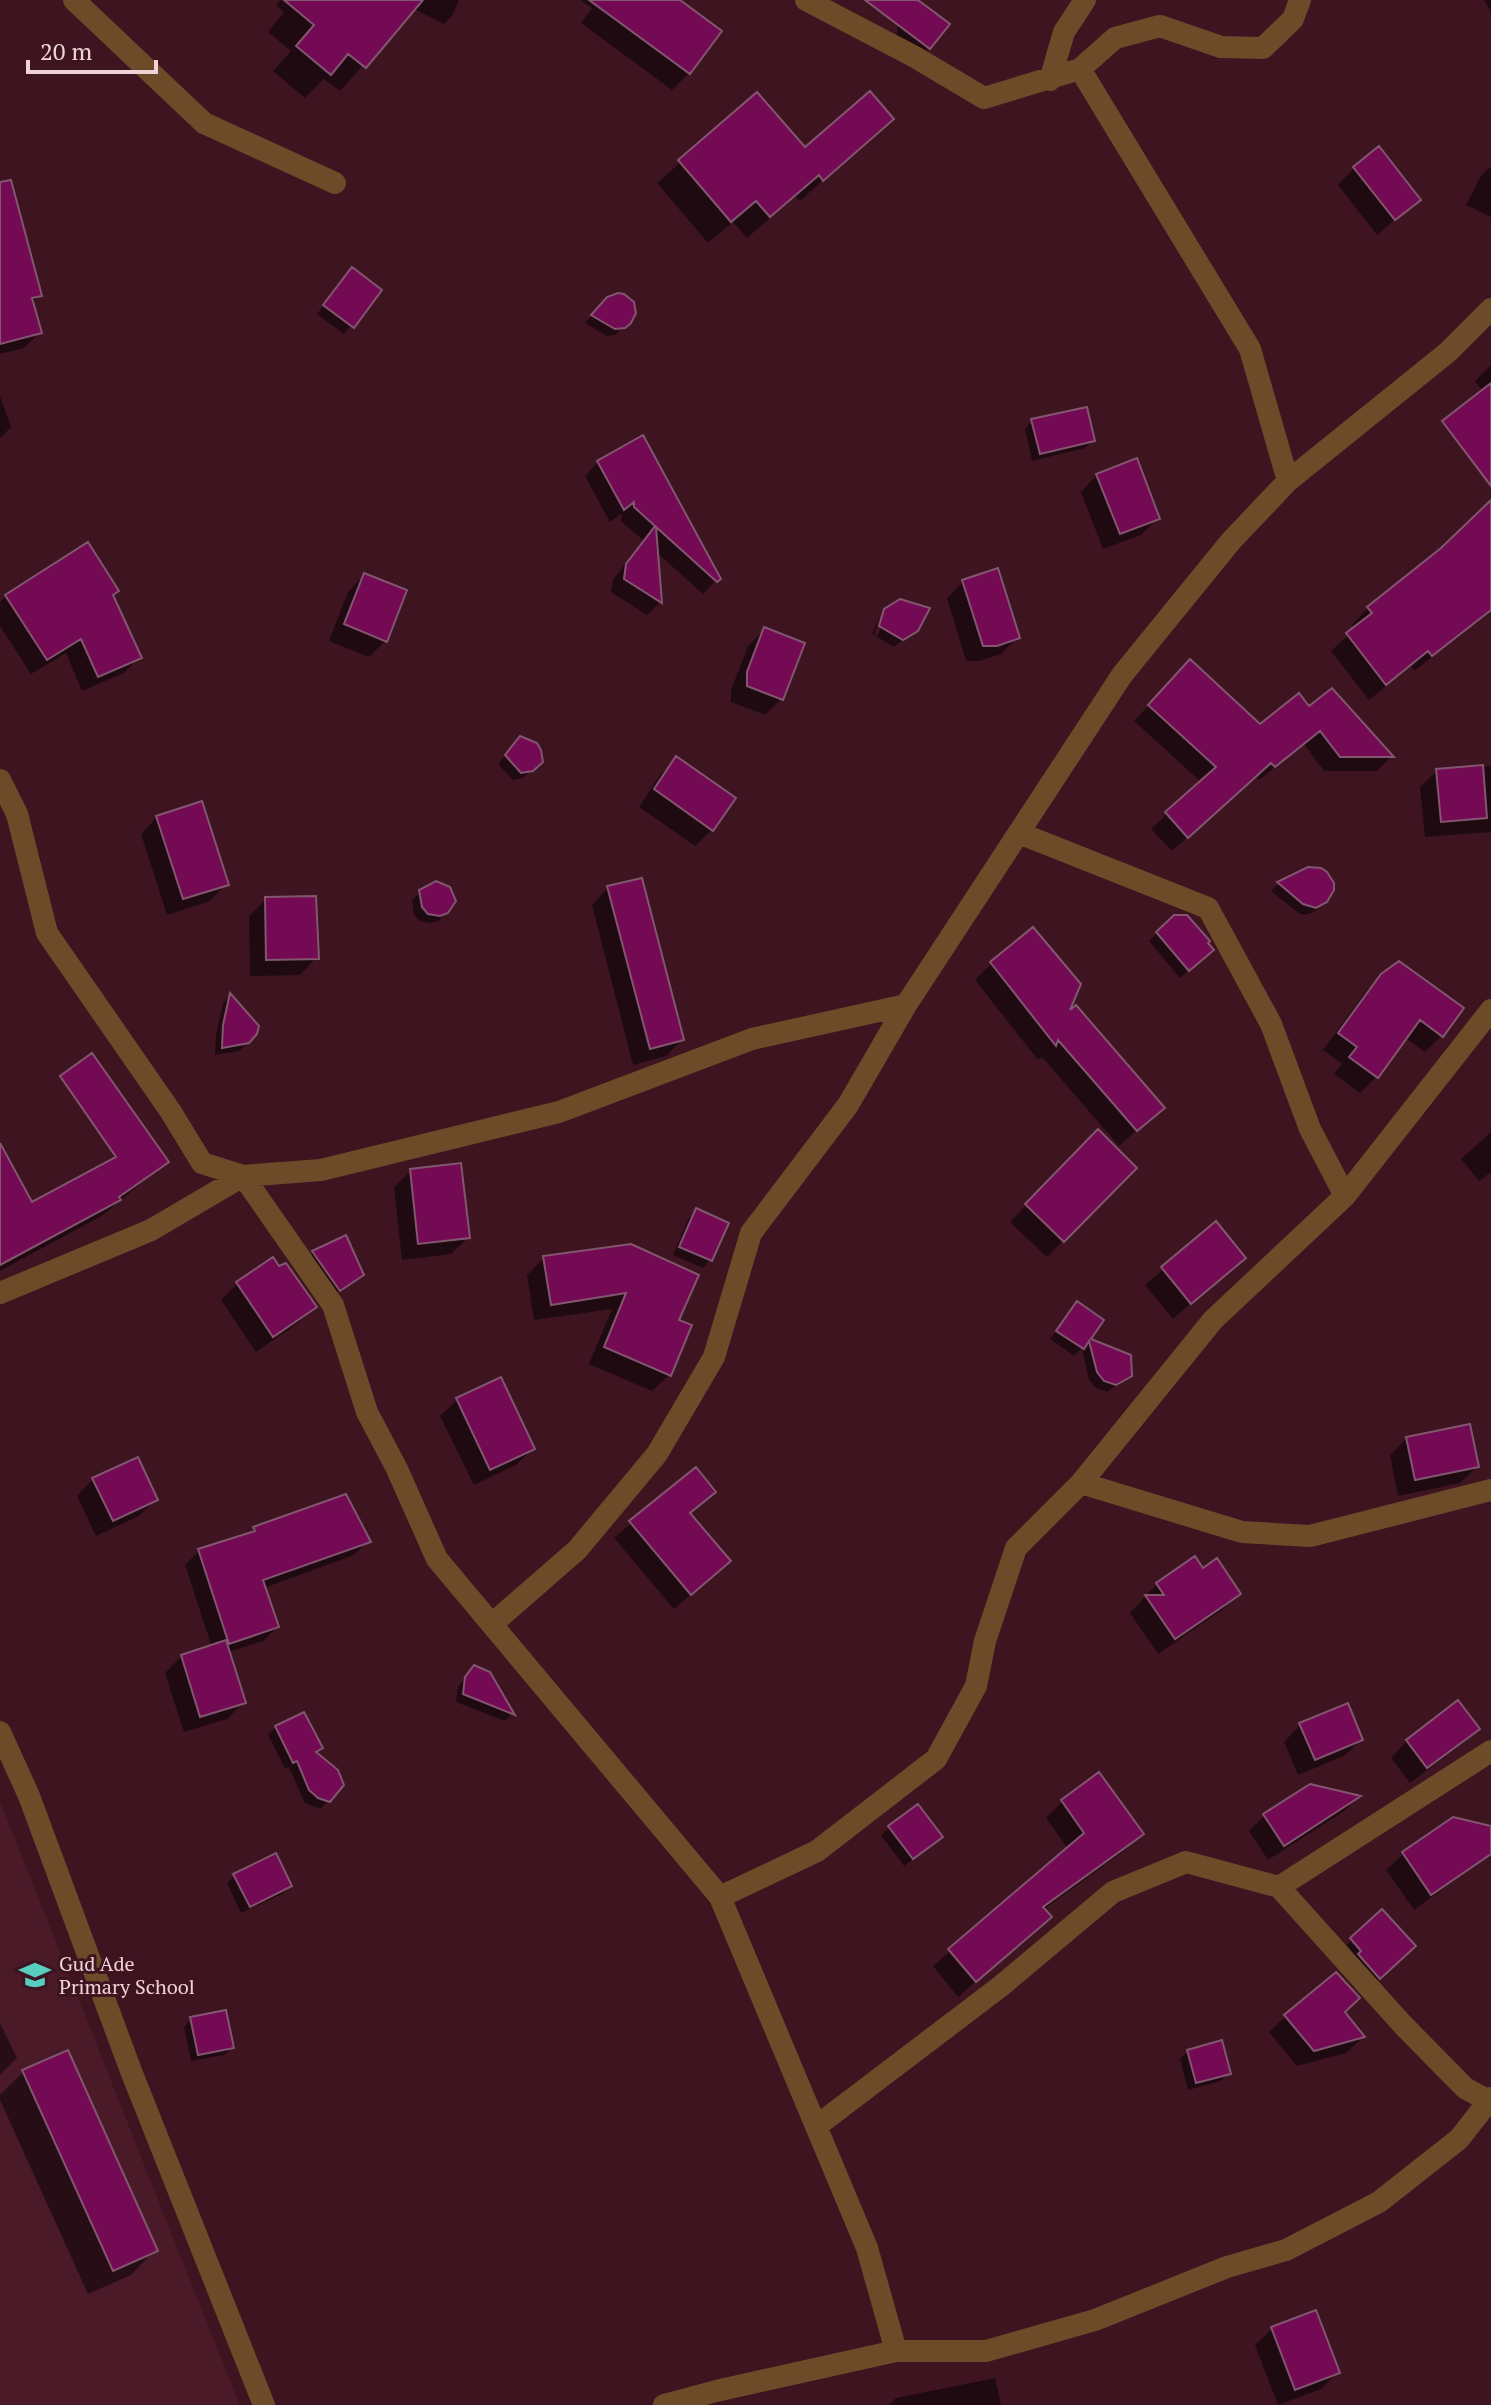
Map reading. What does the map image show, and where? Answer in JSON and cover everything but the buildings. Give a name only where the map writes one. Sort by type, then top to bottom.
[{"type":"street","points":[[74,0],[204,123],[335,183]]},
{"type":"street","points":[[806,0],[915,57],[984,98],[1080,69],[1115,38],[1160,26],[1221,47],[1263,48],[1293,19],[1300,0]]},
{"type":"street","points":[[1050,80],[1064,32],[1085,0]]},
{"type":"street","points":[[1080,69],[1250,349],[1288,481]]},
{"type":"street","points":[[492,1624],[577,1550],[657,1454],[714,1357],[751,1233],[848,1105],[906,1005],[1122,675],[1231,541],[1288,481],[1448,352],[1491,309]]},
{"type":"street","points":[[0,780],[17,814],[47,933],[171,1112],[202,1163],[243,1176],[321,1170],[559,1112],[752,1039],[906,1005]]},
{"type":"street","points":[[1019,833],[1208,908],[1271,1024],[1310,1129],[1345,1196]]},
{"type":"street","points":[[720,1897],[817,1851],[936,1759],[976,1686],[985,1641],[1016,1548],[1081,1483],[1213,1320],[1345,1196],[1491,1010]]},
{"type":"street","points":[[0,1293],[151,1230],[243,1176]]},
{"type":"street","points":[[243,1176],[333,1305],[367,1412],[397,1469],[437,1559],[720,1897],[867,2248],[896,2351]]},
{"type":"street","points":[[1081,1483],[1242,1532],[1310,1536],[1491,1490]]},
{"type":"street","points":[[0,1732],[29,1796],[131,2071],[264,2405]]},
{"type":"street","points":[[1279,1887],[1491,1751]]},
{"type":"street","points":[[664,2405],[896,2351],[986,2351],[1095,2320],[1227,2267],[1286,2250],[1379,2202],[1459,2139],[1489,2099],[1465,2088],[1403,2025],[1279,1887],[1186,1862],[1113,1892],[1001,1986],[818,2125]]},
{"type":"shaded area","name":"Gud Ade Primary School","points":[[0,1801],[138,2149],[240,2405],[0,2405]]},
{"type":"place","name":"Gud Ade Primary School","points":[[35,1975]]}]
